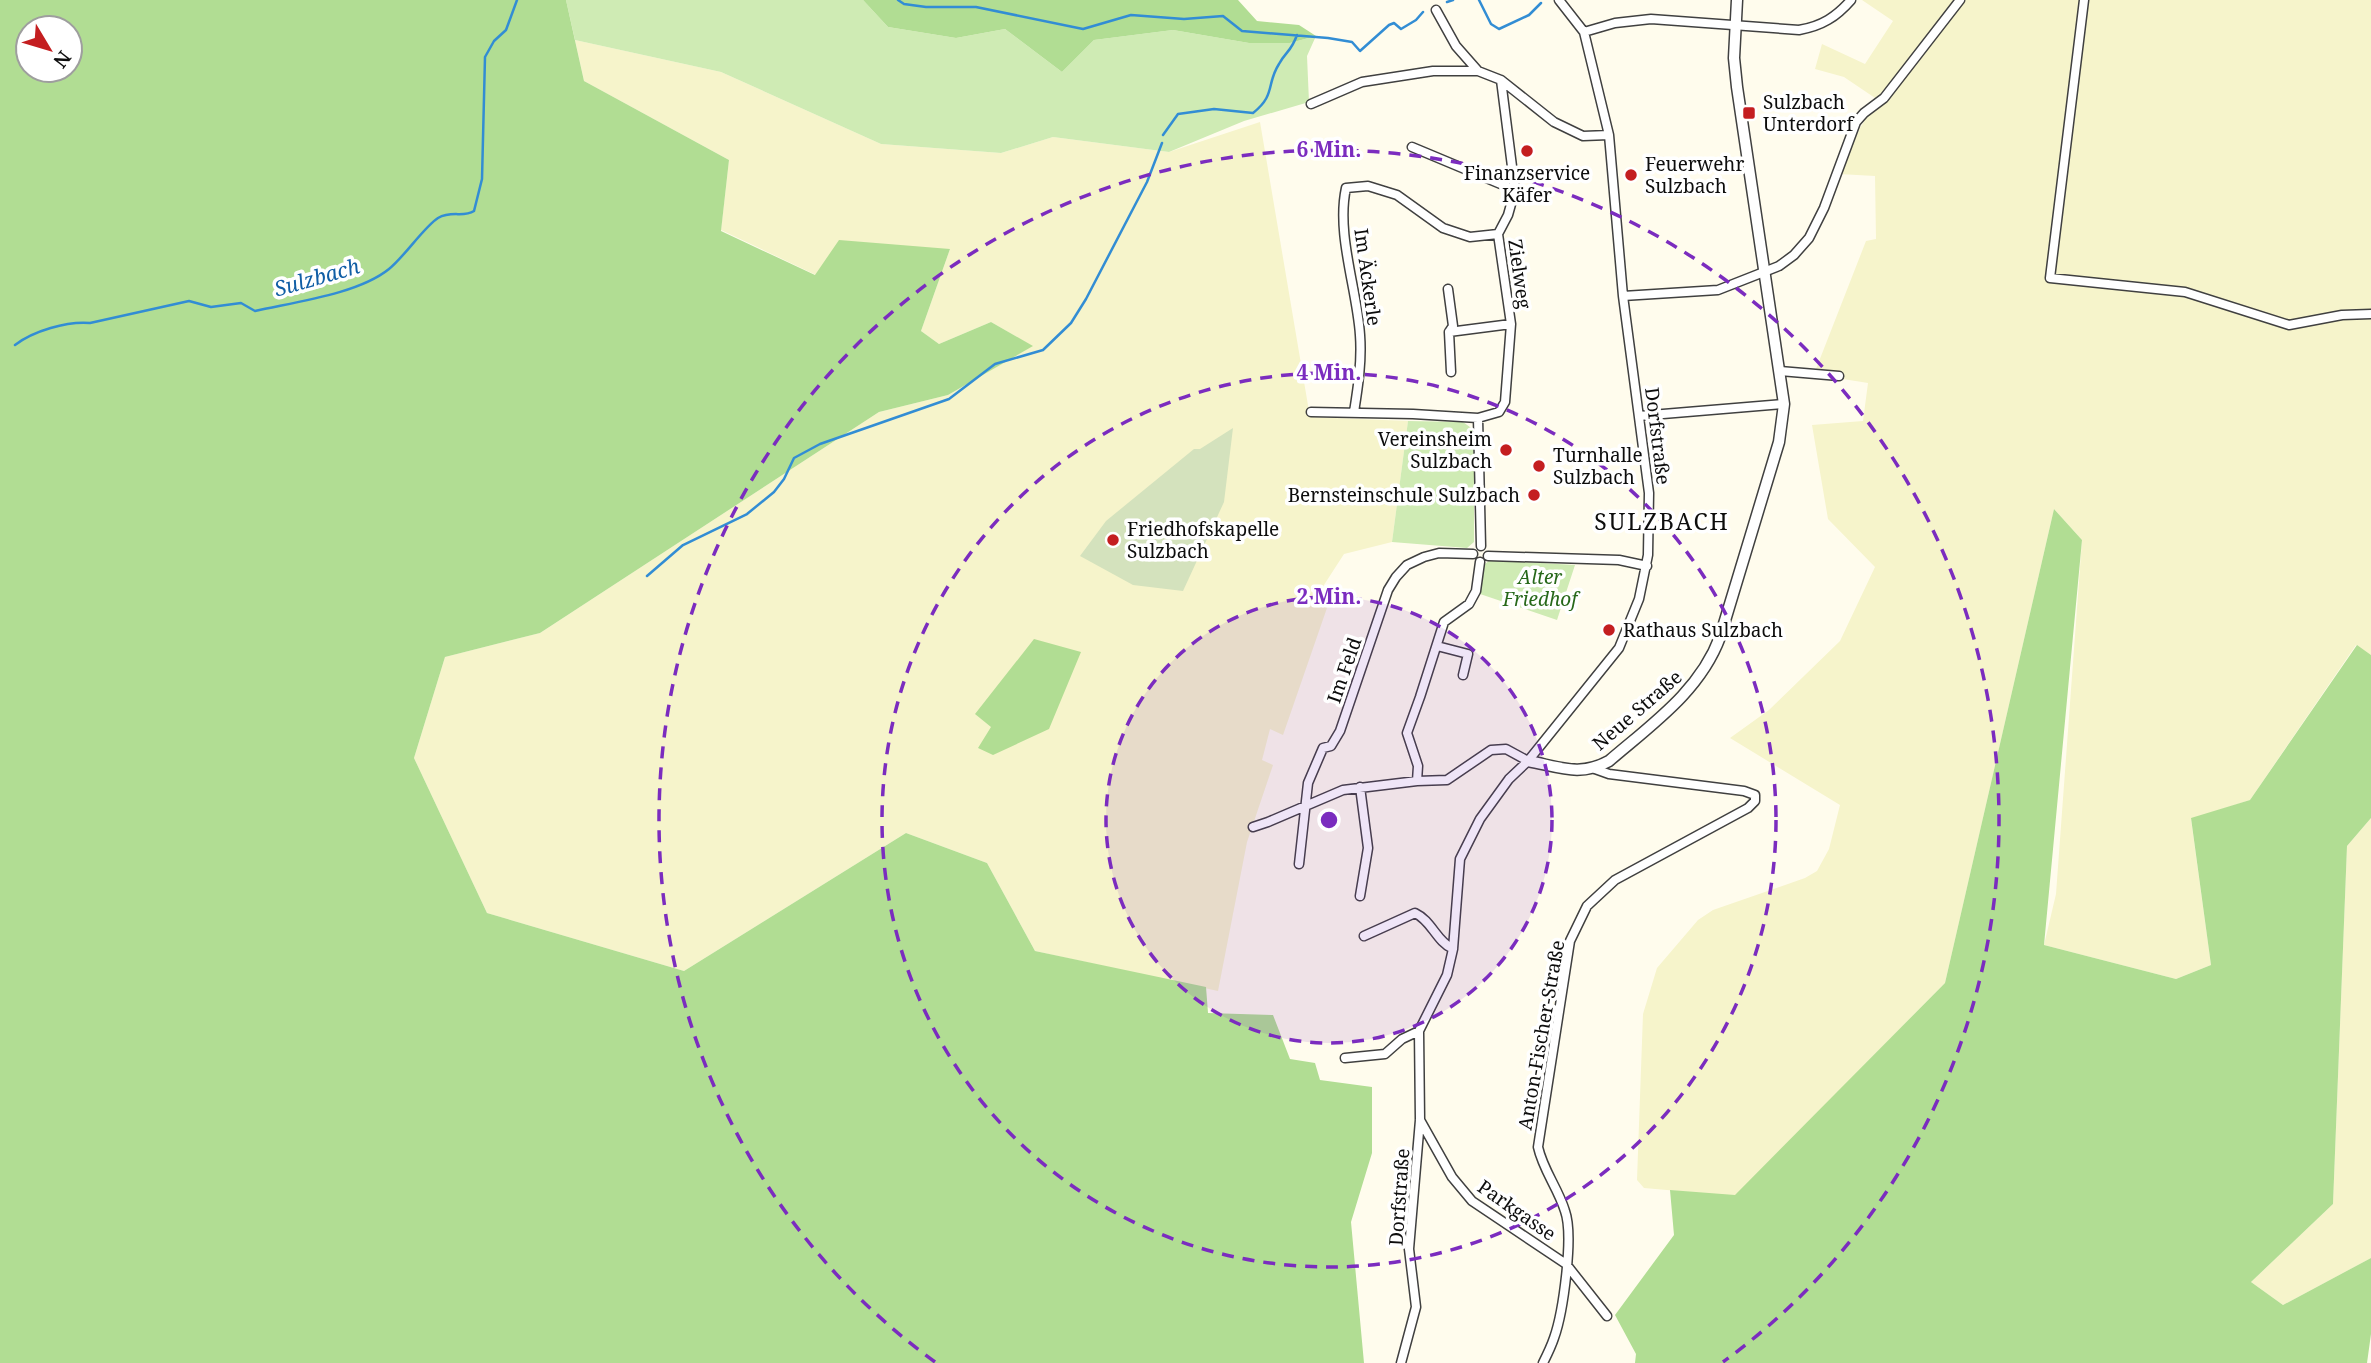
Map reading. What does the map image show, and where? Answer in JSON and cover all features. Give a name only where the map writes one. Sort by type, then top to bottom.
[{"type":"street","name":"Dorfstraße","points":[[1401,1363],[1416,1307],[1409,1248],[1420,1120],[1419,1031],[1447,975],[1460,859],[1480,818],[1508,779],[1528,761],[1619,648],[1639,599],[1647,566],[1650,538],[1649,493],[1623,296],[1609,135],[1584,32],[1559,0]]},
{"type":"street","name":"Neue Straße","points":[[1528,761],[1578,770],[1595,769],[1609,761],[1692,687],[1714,655],[1779,442],[1784,404],[1737,87],[1734,58],[1737,0]]},
{"type":"street","points":[[1584,32],[1633,20],[1735,24],[1799,30],[1836,17],[1851,0]]},
{"type":"street","points":[[1623,296],[1718,290],[1779,266],[1809,238],[1824,208],[1856,122],[1885,98],[1960,0]]},
{"type":"street","points":[[2084,0],[2050,278],[2185,292],[2289,325],[2342,315],[2371,314]]},
{"type":"street","points":[[1436,10],[1456,46],[1478,71]]},
{"type":"street","points":[[1311,104],[1362,82],[1433,71],[1478,71],[1501,80],[1554,122],[1583,136],[1609,135]]},
{"type":"street","name":"Zielweg","points":[[1478,418],[1499,412],[1505,402],[1511,324],[1498,234],[1508,215],[1515,190],[1501,80]]},
{"type":"street","points":[[1412,147],[1515,190]]},
{"type":"street","name":"Im Äckerle","points":[[1354,412],[1360,336],[1346,237],[1343,201],[1346,188],[1368,186],[1397,194],[1443,228],[1470,237],[1498,234]]},
{"type":"street","points":[[1448,289],[1453,326],[1449,332],[1451,372]]},
{"type":"street","name":"Zielweg","points":[[1449,332],[1511,324]]},
{"type":"street","points":[[1780,371],[1839,376]]},
{"type":"street","points":[[1639,416],[1784,404]]},
{"type":"street","points":[[1311,412],[1478,418],[1481,546]]},
{"type":"street","points":[[1480,562],[1473,554],[1475,548],[1481,546],[1487,549],[1488,556]]},
{"type":"street","name":"Im Feld","points":[[1299,864],[1308,783],[1323,748],[1331,746],[1340,731],[1388,590],[1407,565],[1424,557],[1439,553],[1473,554]]},
{"type":"street","points":[[1480,562],[1488,556],[1619,560],[1647,566]]},
{"type":"street","points":[[1417,781],[1418,766],[1406,733],[1444,622],[1469,604],[1476,591],[1480,562]]},
{"type":"street","points":[[1437,646],[1468,654],[1463,675]]},
{"type":"street","points":[[1253,827],[1343,790],[1447,780],[1491,750],[1506,748],[1528,761]]},
{"type":"street","name":"Anton-Fischer-Straße","points":[[1543,1363],[1555,1337],[1569,1235],[1566,1212],[1542,1164],[1538,1147],[1570,942],[1587,906],[1615,880],[1748,808],[1755,801],[1755,795],[1744,791],[1609,774],[1595,769]]},
{"type":"street","points":[[1360,787],[1368,848],[1360,896]]},
{"type":"street","points":[[1364,936],[1415,913],[1424,917],[1444,945],[1452,949]]},
{"type":"street","points":[[1345,1058],[1385,1054],[1402,1039],[1419,1031]]},
{"type":"street","name":"Parkgasse","points":[[1420,1120],[1452,1178],[1472,1201],[1566,1264],[1607,1316]]},
{"type":"shaded area","points":[[1862,0],[2371,0],[2371,655],[2356,645],[2250,800],[2191,819],[2211,965],[2176,979],[2044,945],[2056,894],[2082,540],[2054,509],[1945,983],[1735,1196],[1644,1188],[1637,1180],[1643,1014],[1657,968],[1698,920],[1713,910],[1805,878],[1817,871],[1829,849],[1840,805],[1730,738],[1769,710],[1840,641],[1875,567],[1828,519],[1812,425],[1863,421],[1868,383],[1843,379],[1843,373],[1816,369],[1866,241],[1876,239],[1875,176],[1839,174],[1860,128],[1878,100],[1844,77],[1815,69],[1822,44],[1865,64],[1893,21]]},
{"type":"shaded area","points":[[575,40],[721,72],[881,144],[1001,153],[1053,137],[1169,152],[1260,122],[1310,417],[1408,421],[1392,542],[1344,554],[1322,588],[1328,605],[1283,735],[1270,729],[1262,760],[1273,765],[1247,842],[1218,991],[1035,951],[987,863],[906,833],[684,971],[487,913],[414,758],[445,657],[540,633],[879,412],[948,395],[1032,346],[991,322],[939,344],[921,331],[950,249],[816,275],[721,230],[729,160],[584,81]]},
{"type":"shaded area","points":[[2371,818],[2371,1258],[2283,1305],[2251,1282],[2333,1204],[2347,846]]},
{"type":"green space","points":[[0,0],[566,0],[584,81],[729,160],[721,231],[815,275],[839,240],[950,249],[921,331],[939,344],[991,322],[1033,346],[948,395],[879,412],[540,633],[445,657],[414,758],[487,913],[684,971],[906,833],[987,863],[1035,951],[1206,987],[1208,1013],[1273,1015],[1290,1059],[1315,1063],[1320,1080],[1372,1087],[1372,1153],[1351,1222],[1364,1363],[0,1363]]},
{"type":"green space","points":[[566,0],[863,0],[888,27],[956,38],[1005,29],[1062,72],[1094,40],[1173,30],[1249,43],[1290,43],[1316,36],[1307,56],[1309,102],[1244,121],[1169,152],[1053,137],[1001,153],[881,144],[721,72],[575,40]]},
{"type":"green space","points":[[863,0],[1238,0],[1257,21],[1299,25],[1316,36],[1290,43],[1249,43],[1173,30],[1094,40],[1062,72],[1005,29],[956,38],[888,27]]},
{"type":"green space","points":[[1408,421],[1463,422],[1474,430],[1474,542],[1467,548],[1392,542]]},
{"type":"green space","points":[[1233,428],[1224,502],[1183,591],[1133,585],[1080,556],[1106,521],[1194,449],[1200,449]]},
{"type":"green space","points":[[2054,509],[2082,540],[2044,945],[2176,979],[2211,965],[2191,818],[2250,800],[2357,645],[2371,655],[2371,818],[2347,846],[2333,1204],[2251,1282],[2283,1305],[2371,1258],[2371,1334],[2367,1363],[1635,1363],[1636,1354],[1615,1315],[1674,1235],[1670,1190],[1735,1195],[1945,983]]},
{"type":"green space","name":"Alter Friedhof","points":[[1490,560],[1575,565],[1557,620],[1480,594],[1485,564]]},
{"type":"green space","points":[[1034,639],[1081,652],[1049,729],[993,755],[978,748],[991,727],[975,714]]},
{"type":"waterway","name":"Sulzbach","points":[[15,345],[31,335],[61,325],[90,323],[189,301],[211,307],[241,303],[255,311],[344,291],[376,278],[389,269],[438,218],[474,211],[482,179],[485,57],[494,41],[506,30],[517,0]]},
{"type":"waterway","name":"Sulzbach","points":[[898,0],[904,4],[926,7],[976,7],[1083,29],[1131,15],[1184,19],[1223,16],[1242,31],[1352,42],[1360,51],[1389,25],[1394,23],[1401,29],[1423,12]]},
{"type":"waterway","name":"Sulzbach","points":[[1447,2],[1453,0]]},
{"type":"waterway","points":[[1479,0],[1491,24],[1499,29],[1529,15],[1541,3]]},
{"type":"waterway","points":[[1163,135],[1178,114],[1214,109],[1253,113],[1265,101],[1275,71],[1297,35]]},
{"type":"waterway","points":[[647,576],[683,545],[747,514],[774,492],[794,458],[820,444],[949,399],[995,364],[1043,350],[1071,323],[1086,299],[1147,182],[1162,143]]},
{"type":"place","name":"Sulzbach Unterdorf","points":[[1749,113]]},
{"type":"place","name":"Finanzservice Käfer","points":[[1527,151]]},
{"type":"place","name":"Feuerwehr Sulzbach","points":[[1631,175]]},
{"type":"place","name":"Vereinsheim Sulzbach","points":[[1506,450]]},
{"type":"place","name":"Turnhalle Sulzbach","points":[[1539,466]]},
{"type":"place","name":"Bernsteinschule Sulzbach","points":[[1534,495]]},
{"type":"place","name":"Friedhofskapelle Sulzbach","points":[[1113,540]]},
{"type":"place","name":"Rathaus Sulzbach","points":[[1609,630]]},
{"type":"district","name":"SULZBACH","points":[[1662,522]]}]
